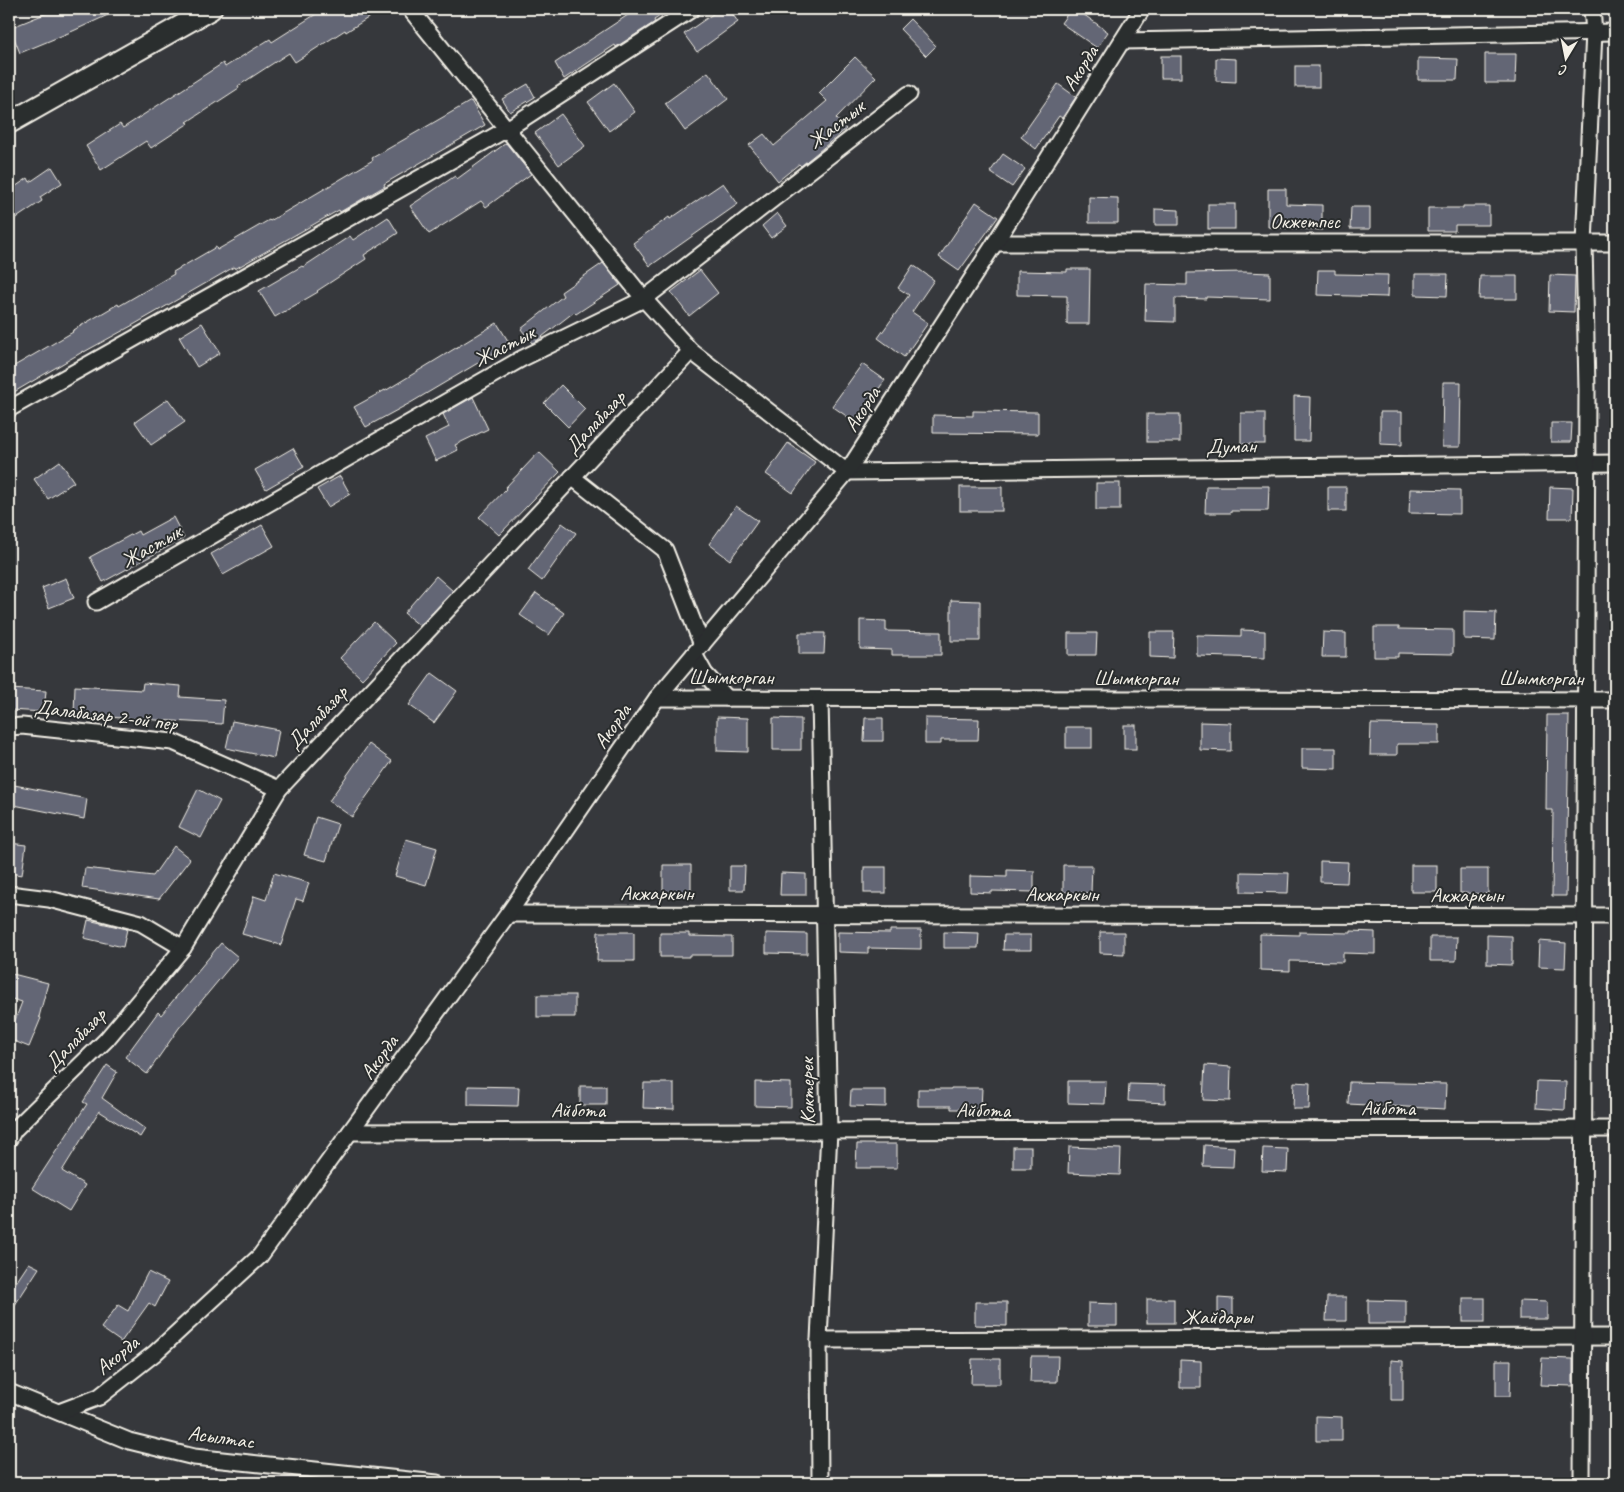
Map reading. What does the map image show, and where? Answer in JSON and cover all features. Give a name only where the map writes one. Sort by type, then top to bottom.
[{"type":"main road","points":[[9,123],[211,9]]},
{"type":"street","points":[[410,9],[644,299],[691,351],[848,472]]},
{"type":"street","points":[[9,409],[507,129],[692,9]]},
{"type":"street","name":"Акорда","points":[[59,1412],[99,1397],[154,1353],[260,1256],[508,914],[657,698],[848,472],[1142,9]]},
{"type":"street","points":[[1582,1483],[1586,463],[1584,243],[1594,32],[1592,9]]},
{"type":"street","points":[[1122,41],[1615,32]]},
{"type":"street","name":"Жастык","points":[[96,602],[521,359],[644,299],[909,94]]},
{"type":"street","name":"Окжетпес","points":[[995,243],[1615,243]]},
{"type":"street","name":"Далабазар","points":[[9,1139],[14,1130],[106,1040],[183,948],[279,789],[691,351]]},
{"type":"street","name":"Думан","points":[[848,472],[1615,463]]},
{"type":"street","points":[[572,477],[665,550],[705,674],[727,698]]},
{"type":"street","name":"Шымкорган","points":[[657,698],[1615,700]]},
{"type":"street","name":"Коктерек","points":[[820,698],[829,1131],[819,1340],[820,1483]]},
{"type":"street","name":"Далабазар 2-ой пер","points":[[9,727],[22,726],[173,742],[279,789]]},
{"type":"street","points":[[9,894],[49,899],[141,923],[183,948]]},
{"type":"street","name":"Акжаркын","points":[[508,914],[1615,916]]},
{"type":"street","name":"Айбота","points":[[350,1132],[1615,1129]]},
{"type":"street","name":"Жайдары","points":[[819,1340],[1615,1337]]},
{"type":"street","name":"Асылтас","points":[[9,1392],[130,1440],[194,1457],[438,1483]]},
{"type":"building","points":[[57,9],[121,9],[20,53],[10,28]]},
{"type":"building","points":[[324,9],[382,9],[295,62],[289,53],[238,86],[239,88],[151,148],[146,141],[101,170],[86,146],[120,124],[123,128],[223,63],[225,67],[270,39],[272,42]]},
{"type":"building","points":[[637,9],[671,9],[654,20],[655,22],[616,47],[615,45],[564,79],[555,63]]},
{"type":"building","points":[[720,9],[729,9],[738,22],[697,52],[684,34]]},
{"type":"building","points":[[1071,9],[1076,9],[1108,32],[1097,48],[1061,23]]},
{"type":"building","points":[[910,19],[936,46],[926,56],[900,29]]},
{"type":"building","points":[[1485,54],[1516,54],[1515,83],[1485,83]]},
{"type":"building","points":[[1161,56],[1181,56],[1181,78],[1161,78]]},
{"type":"building","points":[[855,57],[876,77],[836,118],[846,129],[801,166],[799,164],[778,181],[749,145],[764,134],[774,146],[827,101],[819,93]]},
{"type":"building","points":[[1216,58],[1236,59],[1236,82],[1216,81]]},
{"type":"building","points":[[1418,58],[1458,59],[1457,80],[1418,80]]},
{"type":"building","points":[[1295,66],[1319,66],[1319,87],[1295,87]]},
{"type":"building","points":[[708,72],[728,99],[685,131],[665,103]]},
{"type":"building","points":[[614,83],[635,112],[609,131],[588,102]]},
{"type":"building","points":[[528,84],[535,97],[510,112],[502,99]]},
{"type":"building","points":[[1058,84],[1076,97],[1062,118],[1059,116],[1036,149],[1021,137]]},
{"type":"building","points":[[471,101],[485,125],[340,212],[339,210],[235,269],[234,267],[9,395],[9,369],[118,304],[119,306],[174,274],[173,272],[216,247],[217,250],[270,221],[373,160],[372,158]]},
{"type":"building","points":[[561,114],[585,146],[559,165],[535,133]]},
{"type":"building","points":[[506,143],[531,174],[486,207],[481,201],[429,234],[410,206],[455,176],[457,179]]},
{"type":"building","points":[[1003,154],[1025,169],[1012,187],[990,172]]},
{"type":"building","points":[[52,167],[62,183],[40,197],[42,201],[9,223],[9,191],[28,178],[30,182]]},
{"type":"building","points":[[723,183],[738,204],[650,266],[633,243],[669,217],[670,219]]},
{"type":"building","points":[[1268,189],[1286,189],[1286,204],[1322,205],[1322,230],[1268,227]]},
{"type":"building","points":[[1089,197],[1118,198],[1118,223],[1089,223]]},
{"type":"building","points":[[976,202],[998,217],[959,271],[939,257]]},
{"type":"building","points":[[1208,204],[1235,204],[1235,229],[1208,229]]},
{"type":"building","points":[[1463,206],[1489,206],[1489,225],[1455,225],[1455,231],[1428,231],[1428,208],[1463,208]]},
{"type":"building","points":[[1351,207],[1370,207],[1370,229],[1350,229]]},
{"type":"building","points":[[1155,209],[1179,210],[1179,225],[1155,225]]},
{"type":"building","points":[[777,213],[787,226],[771,238],[762,226]]},
{"type":"building","points":[[388,217],[398,233],[364,255],[366,259],[318,292],[275,317],[259,291],[303,267],[350,236],[353,240]]},
{"type":"building","points":[[603,263],[620,285],[576,314],[574,312],[532,343],[521,329],[563,296],[561,292]]},
{"type":"building","points":[[913,265],[934,280],[912,312],[928,323],[904,357],[878,338],[909,295],[898,288]]},
{"type":"building","points":[[1067,269],[1090,269],[1089,324],[1067,324],[1067,296],[1017,295],[1017,271],[1067,272]]},
{"type":"building","points":[[700,270],[718,293],[689,316],[671,292]]},
{"type":"building","points":[[1318,270],[1335,270],[1335,274],[1388,275],[1387,297],[1317,295]]},
{"type":"building","points":[[1187,273],[1270,273],[1270,299],[1175,298],[1175,322],[1145,321],[1146,284],[1187,285]]},
{"type":"building","points":[[1415,274],[1448,274],[1447,296],[1415,295]]},
{"type":"building","points":[[1550,275],[1575,276],[1574,312],[1549,311]]},
{"type":"building","points":[[1480,276],[1517,276],[1517,299],[1479,299]]},
{"type":"building","points":[[202,323],[220,353],[197,367],[179,337]]},
{"type":"building","points":[[497,323],[510,344],[366,427],[354,407],[385,391]]},
{"type":"building","points":[[862,364],[885,380],[855,422],[832,406]]},
{"type":"building","points":[[1443,382],[1461,382],[1460,447],[1442,447]]},
{"type":"building","points":[[561,385],[585,409],[568,427],[544,403]]},
{"type":"building","points":[[1294,396],[1310,397],[1309,441],[1294,441]]},
{"type":"building","points":[[473,397],[488,429],[455,445],[458,450],[436,461],[425,439],[449,427],[443,414]]},
{"type":"building","points":[[168,399],[185,422],[151,445],[135,422]]},
{"type":"building","points":[[973,411],[1038,412],[1038,434],[933,433],[933,415],[973,416]]},
{"type":"building","points":[[1380,412],[1402,412],[1402,445],[1380,444]]},
{"type":"building","points":[[1241,413],[1265,413],[1265,444],[1241,444]]},
{"type":"building","points":[[1147,414],[1180,414],[1180,442],[1147,442]]},
{"type":"building","points":[[1551,423],[1572,423],[1571,442],[1551,442]]},
{"type":"building","points":[[788,443],[815,462],[793,493],[766,474]]},
{"type":"building","points":[[293,448],[304,467],[266,489],[255,470]]},
{"type":"building","points":[[539,452],[560,472],[499,535],[479,517]]},
{"type":"building","points":[[60,461],[74,482],[48,499],[34,479]]},
{"type":"building","points":[[340,476],[350,494],[328,507],[317,489]]},
{"type":"building","points":[[1096,483],[1120,483],[1120,510],[1096,510]]},
{"type":"building","points":[[1206,486],[1269,486],[1268,511],[1205,513]]},
{"type":"building","points":[[960,487],[1002,487],[1002,511],[960,511]]},
{"type":"building","points":[[1328,487],[1346,487],[1346,511],[1328,511]]},
{"type":"building","points":[[1550,487],[1573,488],[1572,518],[1549,518]]},
{"type":"building","points":[[1410,489],[1460,490],[1460,514],[1409,513]]},
{"type":"building","points":[[736,506],[758,521],[730,560],[709,544]]},
{"type":"building","points":[[173,517],[184,538],[103,582],[90,557],[138,531],[140,535]]},
{"type":"building","points":[[562,523],[576,533],[542,581],[528,570]]},
{"type":"building","points":[[262,525],[274,546],[223,575],[211,554]]},
{"type":"building","points":[[436,576],[453,591],[420,626],[404,613]]},
{"type":"building","points":[[66,578],[74,598],[49,608],[42,588]]},
{"type":"building","points":[[536,593],[564,613],[549,635],[520,615]]},
{"type":"building","points":[[951,600],[980,601],[980,641],[951,641]]},
{"type":"building","points":[[1464,611],[1496,612],[1495,640],[1464,639]]},
{"type":"building","points":[[860,620],[886,621],[886,631],[941,632],[941,655],[892,655],[892,650],[860,649]]},
{"type":"building","points":[[374,622],[396,643],[362,679],[340,658]]},
{"type":"building","points":[[1374,627],[1453,630],[1453,654],[1398,653],[1398,657],[1374,657]]},
{"type":"building","points":[[1241,630],[1265,631],[1265,658],[1197,656],[1197,635],[1241,636]]},
{"type":"building","points":[[1150,632],[1174,632],[1173,658],[1150,657]]},
{"type":"building","points":[[1323,632],[1346,633],[1346,657],[1322,657]]},
{"type":"building","points":[[799,633],[825,633],[824,654],[799,654]]},
{"type":"building","points":[[1068,633],[1097,633],[1096,655],[1068,655]]},
{"type":"building","points":[[432,673],[457,691],[434,723],[409,705]]},
{"type":"building","points":[[143,683],[181,686],[180,697],[224,700],[222,724],[74,715],[75,686],[142,690]]},
{"type":"building","points":[[9,689],[46,691],[44,712],[9,710]]},
{"type":"building","points":[[1547,715],[1569,715],[1566,896],[1552,896],[1553,810],[1546,810]]},
{"type":"building","points":[[717,717],[748,718],[748,752],[717,751]]},
{"type":"building","points":[[773,718],[801,719],[801,750],[773,750]]},
{"type":"building","points":[[865,718],[883,718],[883,741],[864,741]]},
{"type":"building","points":[[925,718],[979,719],[978,740],[941,740],[941,744],[925,744]]},
{"type":"building","points":[[232,721],[279,730],[274,758],[226,748]]},
{"type":"building","points":[[1200,722],[1231,723],[1231,751],[1200,750]]},
{"type":"building","points":[[1371,724],[1439,725],[1439,744],[1397,744],[1397,755],[1370,755]]},
{"type":"building","points":[[1124,725],[1136,725],[1136,749],[1124,749]]},
{"type":"building","points":[[1066,727],[1092,727],[1092,748],[1066,748]]},
{"type":"building","points":[[369,744],[392,761],[352,817],[329,801]]},
{"type":"building","points":[[1302,748],[1336,748],[1336,769],[1302,768]]},
{"type":"building","points":[[9,784],[87,799],[84,819],[9,804]]},
{"type":"building","points":[[198,789],[220,801],[201,838],[179,827]]},
{"type":"building","points":[[316,817],[338,824],[326,861],[304,855]]},
{"type":"building","points":[[406,839],[437,848],[426,885],[395,876]]},
{"type":"building","points":[[9,843],[26,845],[22,875],[9,873]]},
{"type":"building","points":[[174,846],[190,859],[159,899],[82,888],[85,868],[153,876]]},
{"type":"building","points":[[1320,861],[1348,862],[1347,883],[1320,882]]},
{"type":"building","points":[[663,865],[691,865],[691,893],[663,892]]},
{"type":"building","points":[[1063,865],[1092,865],[1091,893],[1063,892]]},
{"type":"building","points":[[1411,865],[1437,865],[1437,892],[1411,892]]},
{"type":"building","points":[[730,866],[745,866],[744,890],[730,890]]},
{"type":"building","points":[[864,867],[886,867],[886,893],[864,893]]},
{"type":"building","points":[[1460,869],[1488,869],[1488,894],[1460,893]]},
{"type":"building","points":[[1007,870],[1034,871],[1034,892],[970,892],[970,876],[1007,877]]},
{"type":"building","points":[[1241,872],[1289,873],[1288,893],[1241,892]]},
{"type":"building","points":[[274,873],[309,883],[303,901],[296,899],[281,945],[242,934],[254,896],[266,900]]},
{"type":"building","points":[[781,873],[806,874],[806,895],[780,895]]},
{"type":"building","points":[[88,920],[127,929],[123,947],[84,938]]},
{"type":"building","points":[[890,930],[921,930],[921,949],[868,948],[868,953],[838,952],[838,932],[890,933]]},
{"type":"building","points":[[1351,931],[1375,932],[1375,954],[1343,953],[1343,962],[1290,961],[1290,971],[1260,970],[1260,934],[1299,935],[1299,932],[1351,933]]},
{"type":"building","points":[[598,932],[634,932],[634,961],[597,961]]},
{"type":"building","points":[[944,932],[979,933],[978,948],[944,948]]},
{"type":"building","points":[[1100,932],[1124,932],[1124,954],[1100,953]]},
{"type":"building","points":[[660,933],[689,933],[689,936],[732,937],[732,955],[660,957]]},
{"type":"building","points":[[766,933],[807,934],[807,954],[766,953]]},
{"type":"building","points":[[1004,935],[1031,935],[1031,950],[1003,950]]},
{"type":"building","points":[[1487,935],[1512,936],[1512,965],[1487,964]]},
{"type":"building","points":[[1430,937],[1457,937],[1456,961],[1430,961]]},
{"type":"building","points":[[1539,941],[1566,943],[1565,968],[1538,967]]},
{"type":"building","points":[[221,943],[238,957],[179,1028],[147,1074],[125,1057],[158,1012],[161,1015]]},
{"type":"building","points":[[9,973],[48,983],[39,1017],[41,1018],[29,1047],[9,1039],[22,1002],[9,998]]},
{"type":"building","points":[[537,995],[575,995],[575,1017],[537,1017]]},
{"type":"building","points":[[107,1065],[117,1072],[102,1098],[145,1129],[140,1137],[99,1111],[62,1171],[85,1185],[69,1211],[32,1188],[87,1104],[83,1102]]},
{"type":"building","points":[[1205,1065],[1231,1067],[1230,1101],[1203,1100]]},
{"type":"building","points":[[1068,1081],[1106,1081],[1105,1104],[1068,1103]]},
{"type":"building","points":[[1537,1081],[1566,1082],[1565,1110],[1536,1108]]},
{"type":"building","points":[[755,1082],[791,1083],[791,1107],[755,1106]]},
{"type":"building","points":[[1294,1082],[1310,1083],[1309,1109],[1293,1109]]},
{"type":"building","points":[[1349,1082],[1446,1084],[1445,1109],[1348,1104]]},
{"type":"building","points":[[644,1083],[674,1083],[674,1109],[643,1108]]},
{"type":"building","points":[[1129,1084],[1165,1085],[1165,1103],[1128,1101]]},
{"type":"building","points":[[468,1086],[519,1087],[518,1106],[468,1105]]},
{"type":"building","points":[[580,1086],[606,1086],[606,1105],[580,1105]]},
{"type":"building","points":[[982,1088],[981,1109],[951,1109],[951,1106],[918,1106],[918,1089]]},
{"type":"building","points":[[851,1090],[886,1090],[886,1107],[850,1106]]},
{"type":"building","points":[[857,1144],[897,1144],[897,1168],[856,1168]]},
{"type":"building","points":[[1204,1145],[1234,1147],[1233,1167],[1203,1166]]},
{"type":"building","points":[[1013,1147],[1031,1147],[1031,1168],[1013,1168]]},
{"type":"building","points":[[1069,1147],[1121,1149],[1120,1175],[1068,1173]]},
{"type":"building","points":[[1263,1148],[1288,1149],[1287,1172],[1262,1171]]},
{"type":"building","points":[[29,1263],[39,1268],[9,1314],[9,1293]]},
{"type":"building","points":[[148,1272],[168,1282],[155,1307],[149,1303],[121,1342],[101,1328],[118,1305],[128,1311]]},
{"type":"building","points":[[1327,1297],[1346,1297],[1346,1321],[1326,1321]]},
{"type":"building","points":[[1218,1298],[1233,1299],[1233,1322],[1218,1322]]},
{"type":"building","points":[[1463,1298],[1485,1298],[1485,1322],[1463,1322]]},
{"type":"building","points":[[1147,1299],[1174,1299],[1174,1323],[1147,1323]]},
{"type":"building","points":[[1368,1300],[1406,1301],[1406,1324],[1368,1324]]},
{"type":"building","points":[[1519,1301],[1547,1302],[1547,1319],[1519,1319]]},
{"type":"building","points":[[975,1302],[1007,1302],[1007,1326],[975,1325]]},
{"type":"building","points":[[1088,1303],[1117,1304],[1117,1326],[1088,1326]]},
{"type":"building","points":[[1031,1356],[1058,1356],[1057,1382],[1030,1382]]},
{"type":"building","points":[[1542,1358],[1573,1359],[1573,1386],[1540,1385]]},
{"type":"building","points":[[972,1359],[1000,1359],[1000,1384],[971,1384]]},
{"type":"building","points":[[1180,1360],[1201,1361],[1201,1388],[1180,1388]]},
{"type":"building","points":[[1391,1360],[1403,1361],[1403,1400],[1391,1400]]},
{"type":"building","points":[[1496,1360],[1511,1360],[1510,1396],[1496,1396]]},
{"type":"building","points":[[1316,1416],[1342,1417],[1342,1441],[1316,1441]]}]
